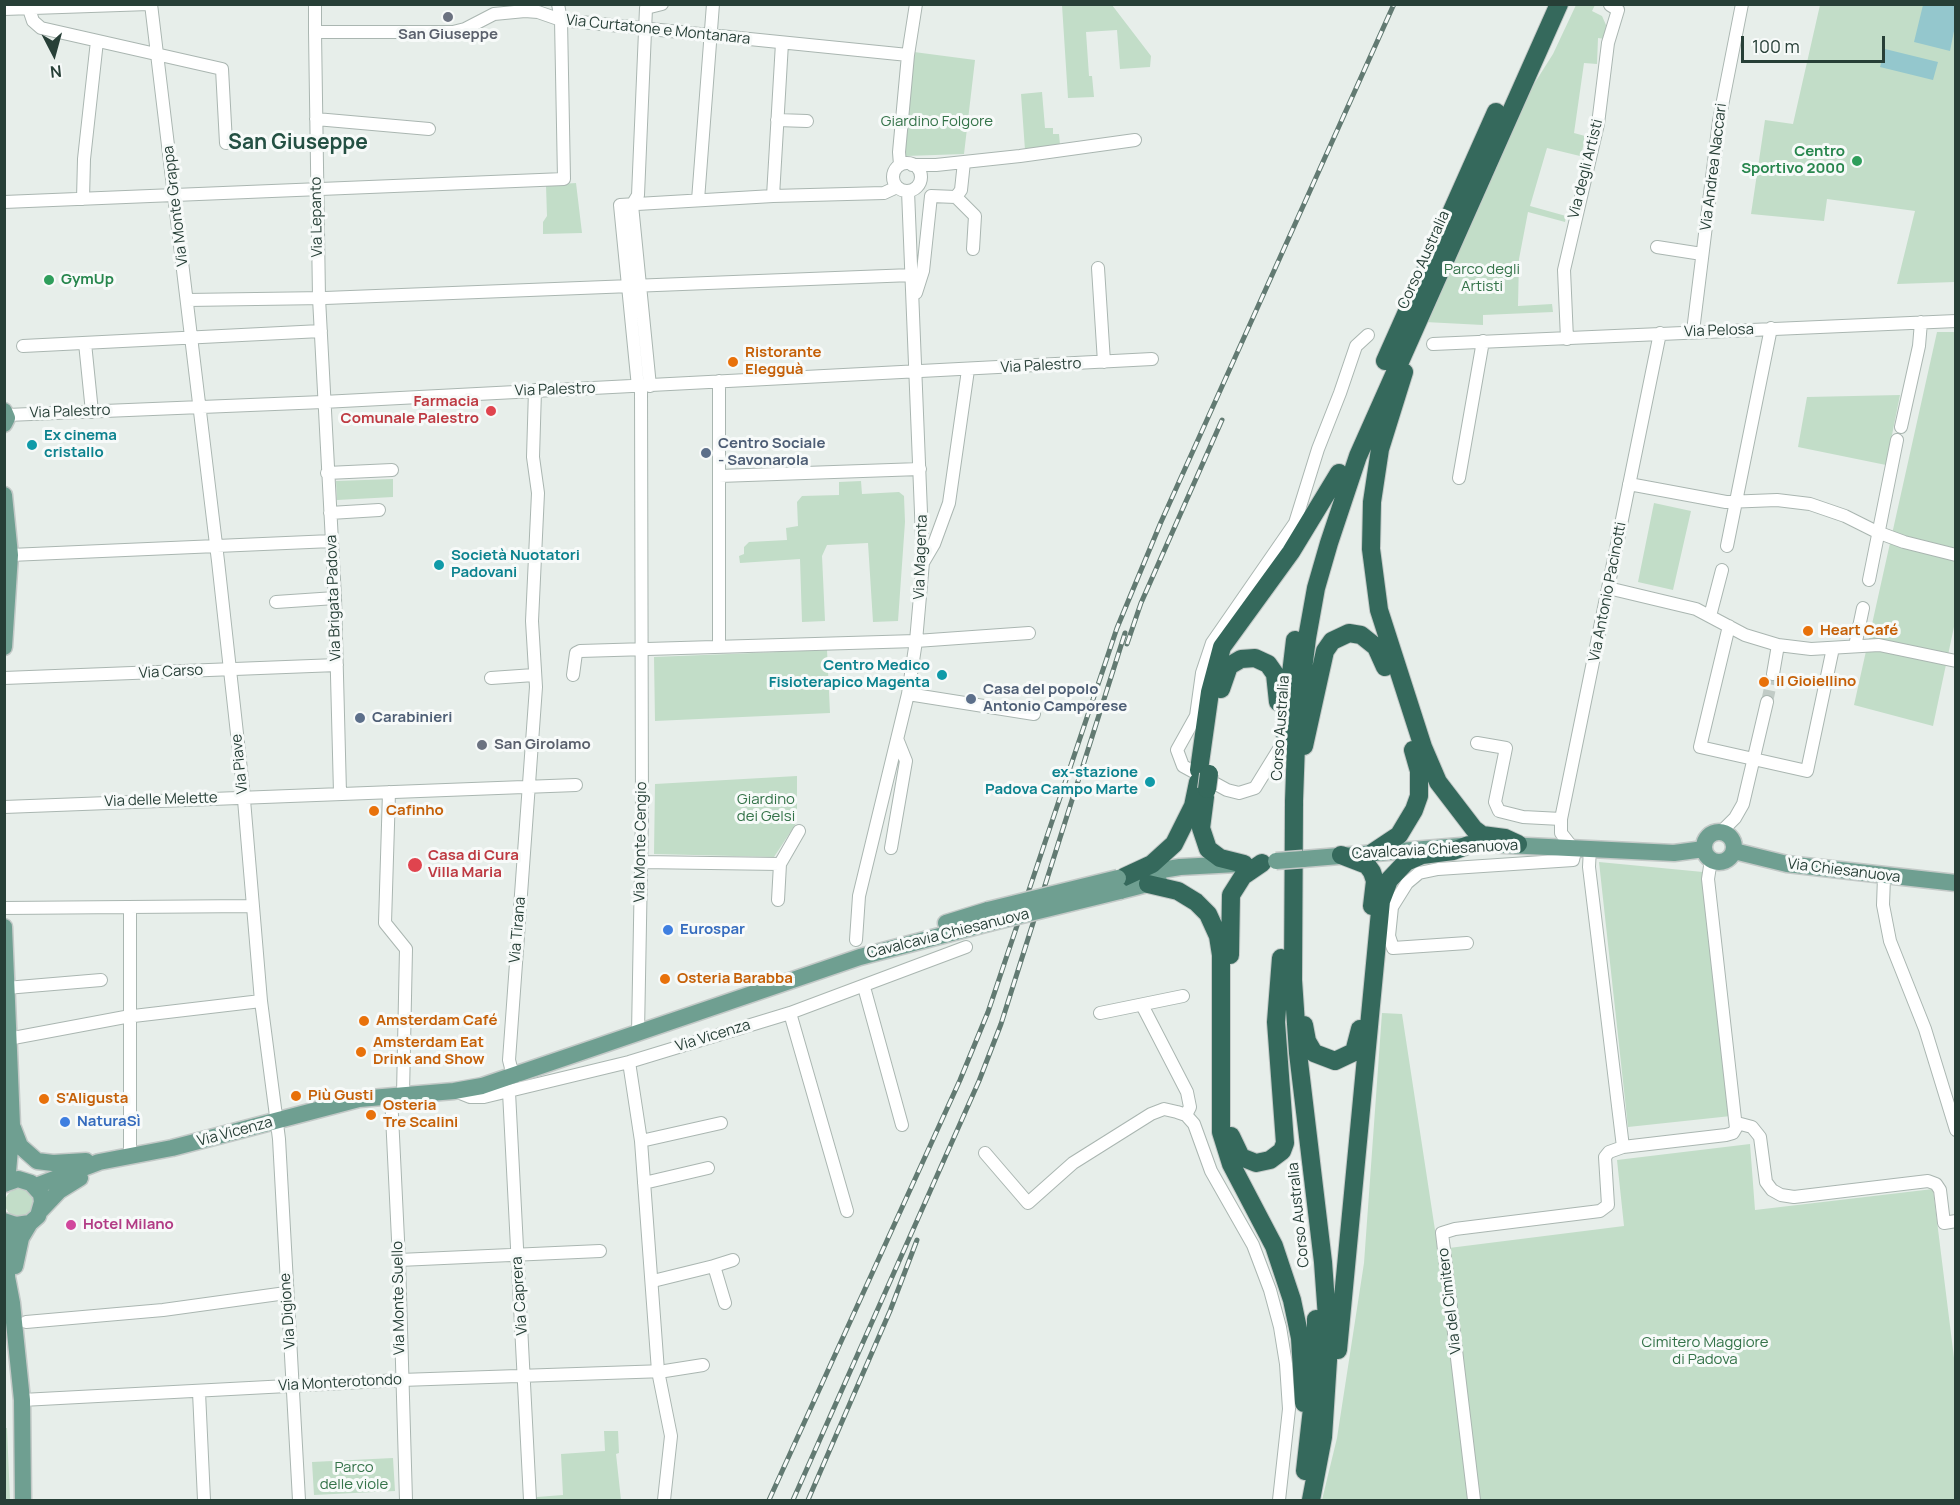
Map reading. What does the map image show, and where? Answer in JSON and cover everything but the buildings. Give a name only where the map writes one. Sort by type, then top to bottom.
[{"type":"highway","name":"Corso Australia","points":[[1306,1496],[1316,1373],[1315,1298],[1286,1043],[1281,958],[1284,741],[1289,674],[1305,587],[1339,472],[1443,228],[1546,4]]},
{"type":"highway","name":"Corso Australia","points":[[1306,1496],[1324,1427],[1329,1345],[1323,1262],[1294,1006],[1292,905],[1294,801],[1301,676],[1316,588],[1358,456],[1559,4]]},
{"type":"highway","points":[[1427,297],[1385,430],[1376,472],[1371,518],[1374,581],[1386,639],[1433,772],[1474,829],[1482,835],[1505,838],[1518,844]]},
{"type":"highway","points":[[1281,958],[1276,1022],[1285,1143],[1282,1150],[1270,1160],[1256,1163],[1241,1157],[1230,1133],[1231,895],[1236,884],[1252,863],[1212,854],[1205,844],[1201,828],[1210,692],[1222,647],[1291,552],[1339,472]]},
{"type":"highway","points":[[1294,801],[1325,651],[1332,641],[1341,635],[1349,633],[1361,635],[1370,640],[1381,657],[1419,771],[1419,796],[1409,821],[1394,839],[1372,853]]},
{"type":"highway","points":[[1121,882],[1152,864],[1174,844],[1193,806],[1203,779],[1223,678],[1229,666],[1241,659],[1255,658],[1269,664],[1275,674],[1279,690],[1277,717],[1284,741]]},
{"type":"highway","points":[[1306,1496],[1324,1461],[1335,1383],[1382,901],[1389,880],[1406,862],[1422,855],[1453,851],[1469,845]]},
{"type":"highway","points":[[1292,905],[1299,950],[1306,1041],[1314,1053],[1326,1059],[1342,1059],[1354,1052],[1359,1040],[1375,881],[1367,865],[1341,855]]},
{"type":"highway","points":[[1148,884],[1178,891],[1196,902],[1208,914],[1218,936],[1221,955],[1221,1132],[1231,1164],[1274,1246],[1292,1300],[1300,1338],[1303,1379],[1306,1496]]},
{"type":"main road","points":[[4,495],[10,555],[4,647]]},
{"type":"main road","points":[[1579,847],[1708,854],[1725,861],[1729,840],[1709,836],[1708,854]]},
{"type":"main road","name":"Via Chiesanuova","points":[[1729,840],[1773,862],[1884,877],[1956,883]]},
{"type":"main road","name":"Cavalcavia Chiesanuova","points":[[860,957],[897,940],[1180,867],[1469,845],[1518,844],[1579,847]]},
{"type":"main road","name":"Cavalcavia Chiesanuova","points":[[1121,882],[1148,884],[1252,863]]},
{"type":"main road","points":[[4,927],[12,1125],[11,1151],[5,1184]]},
{"type":"main road","name":"Via Vicenza","points":[[35,1216],[59,1191],[81,1178],[172,1148],[359,1099],[454,1091],[518,1076],[860,957]]},
{"type":"main road","name":"Via Vicenza","points":[[12,1125],[20,1146],[37,1161],[99,1162]]},
{"type":"main road","name":"Via Vicenza","points":[[5,1184],[18,1179],[30,1183],[99,1162],[172,1148]]},
{"type":"main road","points":[[11,1151],[30,1183],[41,1194],[35,1216],[18,1246],[12,1303]]},
{"type":"main road","points":[[4,1221],[16,1225],[35,1216]]},
{"type":"main road","points":[[4,1221],[8,1235],[5,1273],[12,1303],[22,1400],[22,1500]]},
{"type":"street","points":[[4,9],[150,4]]},
{"type":"street","name":"Via Monte Grappa","points":[[150,4],[175,194],[199,408]]},
{"type":"street","name":"Via Lepanto","points":[[315,4],[316,189],[323,402]]},
{"type":"street","points":[[4,202],[564,179],[561,20],[558,4]]},
{"type":"street","points":[[645,29],[646,8],[662,4]]},
{"type":"street","points":[[698,200],[713,4]]},
{"type":"street","points":[[916,4],[908,55],[899,152],[906,165],[918,170],[920,178]]},
{"type":"street","name":"Via Andrea Naccari","points":[[1694,332],[1725,81],[1742,4]]},
{"type":"street","name":"Via degli Artisti","points":[[1567,339],[1563,290],[1564,270],[1573,222],[1593,155],[1608,43],[1616,6]]},
{"type":"street","points":[[29,9],[33,21],[41,28],[222,69],[226,144]]},
{"type":"street","name":"Via Curtatone e Montanara","points":[[315,32],[453,32],[465,29],[494,14],[537,12],[561,20],[908,55]]},
{"type":"street","name":"Via Monte Cengio","points":[[638,1033],[643,386],[626,205],[638,195],[645,29]]},
{"type":"street","points":[[83,199],[84,159],[97,42]]},
{"type":"street","points":[[773,196],[782,43]]},
{"type":"street","points":[[316,119],[429,129]]},
{"type":"street","points":[[777,120],[807,121]]},
{"type":"street","points":[[903,189],[893,175],[906,165],[964,162],[1135,140]]},
{"type":"street","points":[[957,197],[961,190],[964,162]]},
{"type":"street","points":[[626,205],[773,196],[884,194],[915,188],[920,178],[936,165]]},
{"type":"street","name":"Via Magenta","points":[[856,940],[859,896],[908,694],[916,641],[923,562],[912,275],[903,189]]},
{"type":"street","points":[[913,300],[922,270],[931,196],[957,197],[975,216],[973,249]]},
{"type":"street","points":[[1657,247],[1702,254]]},
{"type":"street","name":"Via Palestro","points":[[1098,268],[1104,362]]},
{"type":"street","points":[[187,300],[319,298],[912,275]]},
{"type":"street","name":"Via Pelosa","points":[[1433,344],[1956,321]]},
{"type":"street","points":[[1901,427],[1922,322]]},
{"type":"street","points":[[1727,546],[1772,328]]},
{"type":"street","points":[[23,346],[321,331]]},
{"type":"street","name":"Via Antonio Pacinotti","points":[[1561,819],[1660,333]]},
{"type":"street","name":"Corso Australia","points":[[1284,741],[1255,789],[1239,793],[1227,790],[1183,766],[1177,750],[1196,716],[1202,673],[1212,643],[1295,523],[1318,449],[1356,346],[1368,335]]},
{"type":"street","points":[[1459,478],[1483,341]]},
{"type":"street","points":[[85,343],[92,412]]},
{"type":"street","name":"Via Palestro","points":[[5,416],[968,370],[1152,359]]},
{"type":"street","points":[[923,562],[934,544],[949,504],[968,370]]},
{"type":"street","points":[[719,381],[719,646]]},
{"type":"street","name":"Via Tirana","points":[[518,1076],[509,1064],[536,687],[532,596],[538,493],[533,457],[535,390]]},
{"type":"street","name":"Via Brigata Padova","points":[[323,402],[335,598],[340,793]]},
{"type":"street","name":"Via Piave","points":[[199,408],[230,669],[261,1001],[277,1121]]},
{"type":"street","points":[[1869,580],[1877,532],[1898,440]]},
{"type":"street","points":[[719,476],[920,469]]},
{"type":"street","points":[[327,473],[392,470]]},
{"type":"street","points":[[1629,484],[1696,498],[1736,502],[1777,500],[1810,504],[1845,516],[1877,532],[1956,555]]},
{"type":"street","points":[[330,513],[379,510]]},
{"type":"street","points":[[10,555],[332,541]]},
{"type":"street","points":[[1710,616],[1722,570]]},
{"type":"street","points":[[1608,588],[1684,605],[1778,645],[1833,648],[1879,645],[1956,661]]},
{"type":"street","points":[[276,602],[335,598]]},
{"type":"street","points":[[1855,646],[1863,608]]},
{"type":"street","points":[[1729,626],[1700,747],[1807,771],[1833,648]]},
{"type":"street","points":[[573,675],[578,652],[916,641],[1029,633]]},
{"type":"street","points":[[1773,674],[1778,645]]},
{"type":"street","name":"Via Carso","points":[[4,678],[55,678],[337,665]]},
{"type":"street","points":[[491,678],[534,675]]},
{"type":"street","points":[[908,694],[1034,714]]},
{"type":"street","points":[[1729,840],[1735,818],[1743,804],[1767,702]]},
{"type":"street","name":"Via Magenta","points":[[891,848],[906,761],[898,741]]},
{"type":"street","points":[[1477,743],[1506,748],[1495,802],[1499,811],[1523,817],[1561,819],[1562,833],[1579,847],[1589,867],[1623,1147],[1726,1135],[1733,1133],[1737,1124],[1708,879],[1708,854]]},
{"type":"street","name":"Via delle Melette","points":[[4,807],[243,796],[576,785]]},
{"type":"street","points":[[389,792],[385,923],[406,949],[397,1094]]},
{"type":"street","points":[[778,900],[780,864],[798,831]]},
{"type":"street","points":[[1467,943],[1393,948],[1389,936],[1392,906],[1407,883],[1419,873],[1428,871],[1573,860],[1579,847]]},
{"type":"street","points":[[641,862],[780,864]]},
{"type":"street","points":[[1884,877],[1883,905],[1890,941],[1925,1029],[1956,1130]]},
{"type":"street","points":[[4,908],[252,906]]},
{"type":"street","points":[[130,908],[132,1017],[130,1155]]},
{"type":"street","name":"Via Vicenza","points":[[454,1091],[470,1097],[509,1092],[629,1062],[790,1013],[966,947]]},
{"type":"street","points":[[6,988],[101,980]]},
{"type":"street","points":[[864,987],[902,1125]]},
{"type":"street","points":[[1100,1013],[1183,996]]},
{"type":"street","points":[[8,1039],[132,1017],[261,1001]]},
{"type":"street","points":[[1142,1005],[1187,1092],[1190,1107],[1186,1115]]},
{"type":"street","points":[[790,1013],[847,1211]]},
{"type":"street","points":[[629,1062],[641,1141],[658,1371],[670,1436],[664,1500]]},
{"type":"street","name":"Via Caprera","points":[[509,1092],[530,1500]]},
{"type":"street","name":"Via Monte Suello","points":[[397,1094],[401,1380],[406,1500]]},
{"type":"street","points":[[985,1154],[1028,1203],[1073,1163],[1151,1114],[1164,1110],[1186,1115],[1194,1124],[1211,1171],[1253,1245],[1270,1290],[1280,1327],[1286,1364],[1289,1409],[1279,1500]]},
{"type":"street","name":"Via Digione","points":[[277,1121],[299,1500]]},
{"type":"street","points":[[641,1141],[721,1123]]},
{"type":"street","points":[[1737,1124],[1752,1127],[1760,1137],[1766,1182],[1772,1190],[1781,1195],[1794,1197],[1928,1181],[1936,1184],[1940,1190],[1950,1222]]},
{"type":"street","name":"Via del Cimitero","points":[[1474,1500],[1442,1233],[1455,1229],[1600,1211],[1608,1206],[1605,1157],[1609,1152],[1623,1147]]},
{"type":"street","points":[[644,1183],[708,1168]]},
{"type":"street","points":[[399,1260],[600,1251]]},
{"type":"street","points":[[653,1281],[733,1260]]},
{"type":"street","points":[[714,1266],[725,1304]]},
{"type":"street","points":[[26,1322],[163,1310],[286,1293]]},
{"type":"street","name":"Via Monterotondo","points":[[22,1400],[401,1380],[658,1371],[702,1365]]},
{"type":"street","points":[[199,1392],[204,1500]]},
{"type":"green space","points":[[1062,5],[1112,5],[1151,56],[1150,67],[1120,69],[1117,30],[1086,32],[1089,76],[1092,76],[1094,97],[1068,98]]},
{"type":"green space","name":"Parco degli Artisti","points":[[1576,5],[1595,5],[1592,11],[1602,16],[1606,25],[1605,39],[1598,38],[1597,64],[1584,63],[1574,133],[1585,136],[1582,152],[1580,156],[1547,148],[1530,206],[1566,216],[1565,222],[1528,212],[1519,259],[1518,306],[1552,304],[1553,312],[1483,315],[1483,325],[1425,322],[1445,272],[1534,84],[1553,54]]},
{"type":"green space","name":"Centro Sportivo 2000","points":[[1820,5],[1955,5],[1955,282],[1897,284],[1915,211],[1827,199],[1824,221],[1751,214],[1765,120],[1793,124]]},
{"type":"green space","name":"Giardino Folgore","points":[[914,52],[975,60],[964,154],[906,156],[902,153]]},
{"type":"green space","points":[[1042,92],[1045,128],[1053,128],[1053,134],[1059,134],[1060,145],[1025,150],[1021,94]]},
{"type":"green space","points":[[576,183],[582,233],[543,234],[543,222],[547,216],[546,185]]},
{"type":"green space","points":[[1937,332],[1955,332],[1955,622],[1933,726],[1854,705]]},
{"type":"green space","points":[[1900,395],[1886,465],[1798,447],[1807,397]]},
{"type":"green space","points":[[393,479],[393,497],[337,500],[336,481]]},
{"type":"green space","points":[[861,481],[862,494],[899,492],[904,496],[905,522],[898,621],[873,622],[868,543],[827,545],[822,556],[825,621],[802,622],[800,559],[740,563],[739,556],[744,554],[744,547],[749,542],[787,540],[786,528],[798,526],[797,502],[802,496],[839,495],[839,482]]},
{"type":"green space","points":[[1654,503],[1691,511],[1673,590],[1638,582]]},
{"type":"green space","points":[[827,650],[830,713],[655,721],[654,657]]},
{"type":"green space","name":"Giardino dei Gelsi","points":[[797,776],[797,822],[774,857],[654,854],[655,784]]},
{"type":"green space","points":[[1599,862],[1703,872],[1731,1116],[1628,1127]]},
{"type":"green space","points":[[1382,1013],[1402,1014],[1435,1230],[1469,1500],[1322,1500],[1337,1438],[1364,1263]]},
{"type":"green space","name":"Cimitero Maggiore di Padova","points":[[1750,1144],[1755,1210],[1933,1189],[1955,1366],[1955,1500],[1479,1500],[1449,1248],[1624,1226],[1617,1160]]},
{"type":"green space","points":[[19,1189],[29,1193],[33,1203],[29,1213],[19,1217],[9,1213],[5,1203],[9,1193]]},
{"type":"green space","points":[[5,1428],[7,1428],[10,1500],[5,1500]]},
{"type":"green space","points":[[604,1431],[618,1431],[619,1453],[616,1454],[621,1500],[537,1500],[537,1497],[563,1495],[561,1454],[605,1451]]},
{"type":"green space","name":"Parco delle viole","points":[[393,1458],[395,1491],[314,1495],[312,1462]]},
{"type":"water","points":[[1923,5],[1955,5],[1955,26],[1950,51],[1914,42]]},
{"type":"water","points":[[1885,49],[1938,62],[1933,80],[1880,67]]},
{"type":"tunnel","points":[[1767,702],[1773,674]]},
{"type":"railway","points":[[769,1500],[960,1080],[988,1012],[1117,628],[1161,522],[1394,4]]},
{"type":"railway","points":[[1127,644],[1141,603],[1222,420]]},
{"type":"railway","points":[[793,1500],[979,1081],[1001,1024],[1125,633]]},
{"type":"railway","points":[[808,1500],[890,1311],[917,1240]]},
{"type":"place","name":"San Giuseppe","points":[[448,17]]},
{"type":"place","name":"Centro Sportivo 2000","points":[[1857,161]]},
{"type":"place","name":"GymUp","points":[[49,280]]},
{"type":"place","name":"Ristorante Elegguà","points":[[733,362]]},
{"type":"place","name":"Farmacia Comunale Palestro","points":[[491,411]]},
{"type":"place","name":"Ex cinema cristallo","points":[[32,445]]},
{"type":"place","name":"Centro Sociale - Savonarola","points":[[706,453]]},
{"type":"place","name":"Società Nuotatori Padovani","points":[[439,565]]},
{"type":"place","name":"Heart Café","points":[[1808,631]]},
{"type":"place","name":"Centro Medico Fisioterapico Magenta","points":[[942,675]]},
{"type":"place","name":"il Gioiellino","points":[[1764,682]]},
{"type":"place","name":"Casa del popolo Antonio Camporese","points":[[971,699]]},
{"type":"place","name":"Carabinieri","points":[[360,718]]},
{"type":"place","name":"San Girolamo","points":[[482,745]]},
{"type":"place","name":"ex-stazione Padova Campo Marte","points":[[1150,782]]},
{"type":"place","name":"Cafinho","points":[[374,811]]},
{"type":"place","name":"Casa di Cura Villa Maria","points":[[415,865]]},
{"type":"place","name":"Eurospar","points":[[668,930]]},
{"type":"place","name":"Osteria Barabba","points":[[665,979]]},
{"type":"place","name":"Amsterdam Café","points":[[364,1021]]},
{"type":"place","name":"Amsterdam Eat Drink and Show","points":[[361,1052]]},
{"type":"place","name":"Più Gusti","points":[[296,1096]]},
{"type":"place","name":"S'Aligusta","points":[[44,1099]]},
{"type":"place","name":"Osteria Tre Scalini","points":[[371,1115]]},
{"type":"place","name":"NaturaSì","points":[[65,1122]]},
{"type":"place","name":"Hotel Milano","points":[[71,1225]]},
{"type":"district","name":"San Giuseppe","points":[[298,143]]}]
